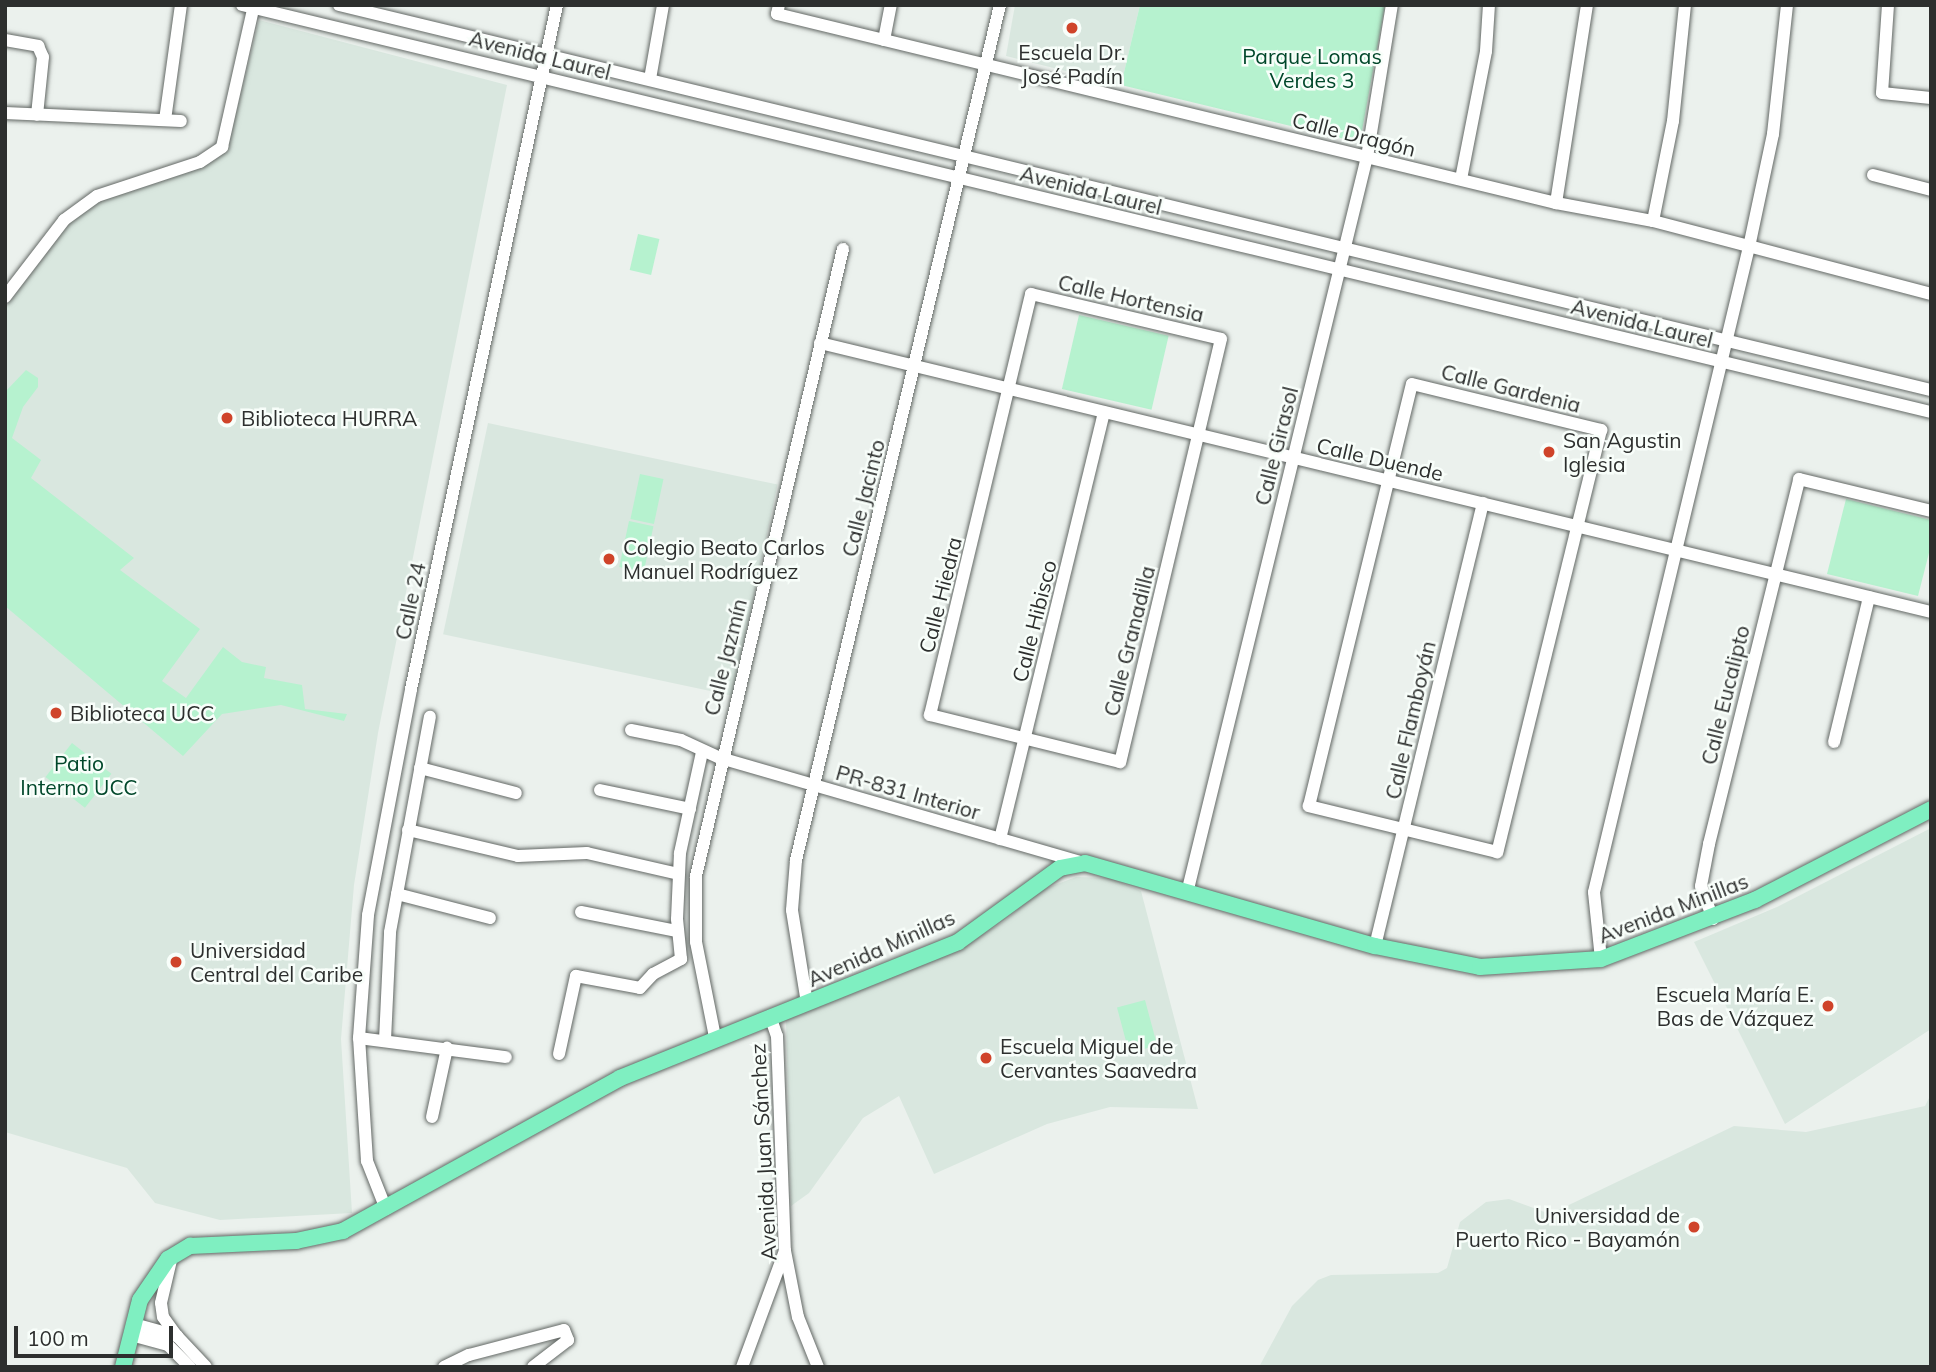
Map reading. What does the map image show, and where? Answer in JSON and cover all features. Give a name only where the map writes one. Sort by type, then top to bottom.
[{"type":"main road","name":"Avenida Minillas","points":[[172,1256],[197,1243],[296,1241],[344,1231],[620,1078],[715,1037],[958,942],[1044,876],[1085,863],[1375,946],[1480,967],[1601,959],[1713,919],[1931,810]]},
{"type":"main road","points":[[123,1367],[140,1300],[172,1256]]},
{"type":"street","points":[[165,120],[181,5]]},
{"type":"street","name":"Avenida Laurel","points":[[339,5],[1931,390]]},
{"type":"street","name":"Calle 24","points":[[386,1209],[367,1161],[359,1038],[368,915],[411,689],[557,5]]},
{"type":"street","points":[[650,79],[663,5]]},
{"type":"street","name":"Calle Dragón","points":[[779,5],[777,14],[1556,203],[1653,220],[1931,294]]},
{"type":"street","points":[[884,40],[891,5]]},
{"type":"street","name":"Calle Jacinto","points":[[807,1003],[792,910],[796,860],[988,65],[1000,5]]},
{"type":"street","name":"Calle Girasol","points":[[1187,893],[1367,157],[1392,5]]},
{"type":"street","points":[[1461,180],[1486,51],[1489,5]]},
{"type":"street","points":[[1556,203],[1587,5]]},
{"type":"street","points":[[1653,220],[1673,121],[1685,5]]},
{"type":"street","points":[[1601,959],[1594,892],[1749,247],[1773,134],[1787,5]]},
{"type":"street","points":[[1888,5],[1882,93],[1931,97]]},
{"type":"street","points":[[5,298],[64,220],[97,196],[200,162],[222,147],[250,6]]},
{"type":"street","name":"Avenida Laurel","points":[[250,6],[1931,412]]},
{"type":"street","points":[[5,40],[38,46],[43,57],[37,115]]},
{"type":"street","points":[[5,113],[181,121]]},
{"type":"street","points":[[1873,175],[1931,190]]},
{"type":"street","name":"Calle Jazmín","points":[[715,1037],[696,942],[696,876],[720,758],[844,249]]},
{"type":"street","name":"Calle Hortensia","points":[[1009,389],[1031,294],[1221,340],[1199,435]]},
{"type":"street","name":"Calle Duende","points":[[820,343],[1931,612]]},
{"type":"street","name":"Calle Gardenia","points":[[1388,481],[1412,384],[1601,430],[1577,526]]},
{"type":"street","name":"Calle Hiedra","points":[[1009,389],[930,715],[1025,738]]},
{"type":"street","name":"Calle Hibisco","points":[[1000,839],[1104,412]]},
{"type":"street","name":"Calle Granadilla","points":[[1025,738],[1120,762],[1199,435]]},
{"type":"street","name":"Calle Eucalipto","points":[[1713,919],[1701,886],[1774,574],[1800,479],[1931,511]]},
{"type":"street","points":[[1388,481],[1309,806],[1404,830],[1497,852],[1577,526]]},
{"type":"street","name":"Calle Flamboyán","points":[[1375,946],[1483,503]]},
{"type":"street","points":[[1834,742],[1869,597]]},
{"type":"street","points":[[385,1040],[397,894],[430,717]]},
{"type":"street","name":"PR-831 Interior","points":[[631,730],[681,740],[720,758],[1085,863]]},
{"type":"street","points":[[559,1054],[576,976],[640,988],[653,974],[681,958],[677,931],[679,874],[702,751]]},
{"type":"street","points":[[420,768],[516,793]]},
{"type":"street","points":[[600,790],[690,809]]},
{"type":"street","points":[[408,830],[518,856],[587,853],[679,874]]},
{"type":"street","points":[[397,894],[490,918]]},
{"type":"street","points":[[580,912],[677,931]]},
{"type":"street","name":"Avenida Juan Sánchez","points":[[770,1016],[777,1037],[785,1251],[798,1317],[818,1367]]},
{"type":"street","points":[[359,1038],[506,1057]]},
{"type":"street","points":[[432,1117],[447,1048]]},
{"type":"street","points":[[742,1367],[785,1251]]},
{"type":"street","points":[[172,1256],[161,1303],[163,1317],[206,1367]]},
{"type":"street","points":[[133,1329],[177,1336]]},
{"type":"street","points":[[133,1329],[168,1345],[190,1367]]},
{"type":"street","points":[[444,1367],[557,1329],[568,1335],[551,1354],[533,1367]]},
{"type":"street","points":[[541,1334],[551,1354]]},
{"type":"shaded area","name":"Escuela Dr. José Padín","points":[[1015,5],[1140,5],[1121,85],[1006,56]]},
{"type":"shaded area","points":[[259,20],[507,85],[378,733],[354,885],[341,1039],[352,1213],[220,1220],[155,1203],[127,1168],[5,1132],[5,308],[70,222],[95,203],[216,159],[230,138]]},
{"type":"shaded area","name":"Colegio Beato Carlos Manuel Rodríguez","points":[[488,423],[778,485],[733,696],[443,634]]},
{"type":"shaded area","name":"Escuela María E. Bas de Vázquez","points":[[1931,828],[1931,1029],[1785,1124],[1694,942],[1777,907]]},
{"type":"shaded area","name":"Escuela Miguel de Cervantes Saavedra","points":[[1076,877],[1110,878],[1141,891],[1198,1109],[1110,1107],[1047,1124],[934,1174],[899,1096],[863,1118],[809,1193],[791,1206],[786,1020],[956,951],[1006,920],[1039,891]]},
{"type":"shaded area","name":"Universidad de Puerto Rico - Bayamón","points":[[1931,1094],[1931,1367],[1259,1367],[1292,1306],[1318,1280],[1331,1275],[1438,1273],[1447,1268],[1460,1222],[1486,1202],[1509,1199],[1550,1214],[1734,1126],[1806,1132],[1925,1106]]},
{"type":"green space","name":"Parque Lomas Verdes 3","points":[[1140,5],[1385,5],[1361,136],[1349,140],[1121,85]]},
{"type":"green space","points":[[638,234],[659,239],[651,275],[630,270]]},
{"type":"green space","points":[[1079,315],[1169,336],[1152,410],[1062,389]]},
{"type":"green space","points":[[26,370],[38,378],[38,387],[23,407],[12,438],[41,460],[31,478],[134,558],[120,570],[200,629],[162,681],[186,698],[223,647],[242,662],[266,667],[264,678],[302,685],[305,709],[347,714],[344,721],[281,705],[222,714],[183,756],[5,606],[5,392]]},
{"type":"green space","points":[[640,474],[663,479],[654,524],[630,519]]},
{"type":"green space","points":[[1846,499],[1931,520],[1931,545],[1918,596],[1827,574]]},
{"type":"green space","points":[[629,521],[653,526],[644,572],[619,567]]},
{"type":"green space","name":"Patio Interno UCC","points":[[72,743],[111,774],[85,808],[46,777]]},
{"type":"green space","points":[[1145,1000],[1157,1045],[1129,1053],[1117,1008]]},
{"type":"place","name":"Escuela Dr. José Padín","points":[[1072,28]]},
{"type":"place","name":"Biblioteca HURRA","points":[[227,418]]},
{"type":"place","name":"San Agustin Iglesia","points":[[1549,452]]},
{"type":"place","name":"Colegio Beato Carlos Manuel Rodríguez","points":[[609,559]]},
{"type":"place","name":"Biblioteca UCC","points":[[56,713]]},
{"type":"place","name":"Universidad Central del Caribe","points":[[176,962]]},
{"type":"place","name":"Escuela María E. Bas de Vázquez","points":[[1828,1006]]},
{"type":"place","name":"Escuela Miguel de Cervantes Saavedra","points":[[986,1058]]},
{"type":"place","name":"Universidad de Puerto Rico - Bayamón","points":[[1694,1227]]}]
